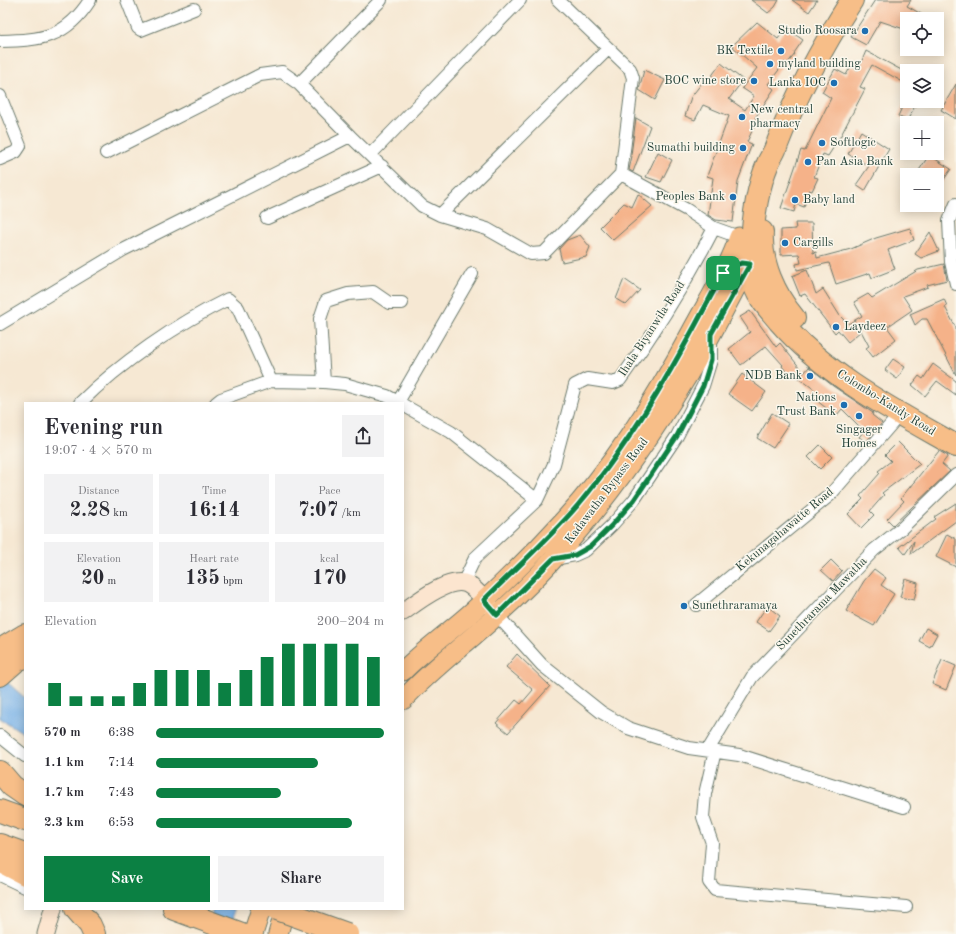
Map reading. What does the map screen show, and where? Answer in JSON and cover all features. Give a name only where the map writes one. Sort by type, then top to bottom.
[{"type":"highway","name":"Colombo-Kandy Road","points":[[750,264],[742,253],[739,237],[745,196],[757,157],[794,71],[835,0]]},
{"type":"highway","name":"Colombo-Kandy Road","points":[[852,0],[806,78],[775,150],[768,162],[759,193],[749,271],[754,286],[766,306],[795,338],[828,367],[860,390],[900,414],[956,441]]},
{"type":"highway","name":"Colombo-Kandy Road","points":[[775,150],[764,211],[762,235],[767,266],[771,280],[780,300],[797,322],[834,355],[956,441]]},
{"type":"highway","points":[[750,264],[771,280]]},
{"type":"highway","points":[[0,650],[24,636]]},
{"type":"highway","points":[[0,675],[17,660],[24,657]]},
{"type":"highway","points":[[0,772],[12,786],[24,794]]},
{"type":"highway","points":[[0,811],[24,820]]},
{"type":"highway","points":[[0,845],[24,854]]},
{"type":"highway","points":[[0,861],[24,873]]},
{"type":"highway","points":[[77,910],[90,925],[94,934]]},
{"type":"highway","points":[[177,910],[242,934]]},
{"type":"highway","points":[[280,910],[347,934]]},
{"type":"main road","name":"Kadawatha Bypass Road","points":[[404,670],[484,600],[565,519],[623,445],[661,386],[723,273],[739,237]]},
{"type":"main road","points":[[723,273],[736,264],[750,264]]},
{"type":"main road","name":"Kadawatha Bypass Road","points":[[404,699],[441,662],[497,615],[553,559],[596,508],[647,440],[686,379],[750,264]]},
{"type":"main road","points":[[726,308],[737,300],[748,298],[758,300],[766,306]]},
{"type":"main road","points":[[253,934],[261,910]]},
{"type":"main road","points":[[278,934],[285,910]]},
{"type":"street","points":[[0,41],[27,39],[56,33],[74,22],[90,0]]},
{"type":"street","points":[[127,0],[138,28],[141,30],[194,9]]},
{"type":"street","points":[[299,84],[381,0]]},
{"type":"street","points":[[370,155],[520,0]]},
{"type":"street","points":[[106,153],[260,75],[282,72],[299,84],[422,206],[440,215],[487,229],[531,254],[544,253],[621,174],[632,78],[630,69],[558,0]]},
{"type":"street","points":[[440,215],[608,49]]},
{"type":"street","points":[[0,96],[20,146],[16,152],[0,159]]},
{"type":"street","points":[[0,324],[123,250],[350,136]]},
{"type":"street","points":[[267,218],[382,166]]},
{"type":"street","points":[[621,174],[688,210],[714,228],[739,237]]},
{"type":"street","points":[[956,204],[949,221],[951,262],[956,284]]},
{"type":"street","name":"Ihala Biyanwila Road","points":[[463,583],[475,558],[537,500],[554,464],[575,385],[587,379],[613,384],[620,380],[664,314],[701,254],[714,228]]},
{"type":"street","points":[[401,402],[472,274]]},
{"type":"street","points":[[324,382],[320,319],[326,301],[348,294],[373,292],[389,303],[402,303]]},
{"type":"street","points":[[81,402],[103,380],[196,315],[228,299],[238,308],[271,382]]},
{"type":"street","points":[[217,402],[221,399],[271,382],[324,382],[345,384],[387,396],[398,402]]},
{"type":"street","points":[[404,405],[451,432],[537,500]]},
{"type":"street","name":"Kekunagahawatte Road","points":[[696,604],[830,494],[900,414]]},
{"type":"street","name":"Sunethrarama Mawatha","points":[[906,907],[715,890],[709,882],[712,843],[703,817],[705,794],[712,751],[752,677],[874,550],[902,528],[956,475]]},
{"type":"street","points":[[404,611],[438,590],[454,584],[463,583],[472,588],[484,600],[542,665],[600,712],[628,728],[689,748],[739,755],[904,807]]},
{"type":"street","points":[[0,736],[24,755]]},
{"type":"street","points":[[0,875],[24,887]]},
{"type":"street","points":[[46,934],[53,910]]},
{"type":"water","points":[[0,676],[24,697],[24,733],[0,718]]},
{"type":"water","points":[[212,910],[234,910],[233,928],[212,934]]},
{"type":"building","points":[[751,0],[779,0],[775,7],[768,13]]},
{"type":"building","points":[[792,0],[817,0],[809,12]]},
{"type":"building","points":[[875,0],[911,0],[907,6],[918,12],[900,12],[900,28],[880,21],[866,45],[851,37]]},
{"type":"building","points":[[757,22],[778,39],[786,28],[803,40],[794,53],[795,54],[787,64],[785,62],[768,84],[774,89],[755,118],[759,120],[747,142],[752,144],[738,181],[733,222],[716,220],[708,215],[713,178],[707,176],[729,116],[703,105],[695,120],[685,116],[691,97],[705,79],[708,81],[721,63],[743,80],[729,99],[745,110],[754,96],[742,88],[757,68],[732,46]]},
{"type":"building","points":[[866,51],[900,69],[900,80],[872,65],[860,87],[865,89],[839,139],[828,156],[823,154],[814,177],[818,178],[812,191],[809,190],[804,207],[796,204],[794,212],[781,208],[801,150],[805,151],[831,98],[822,92],[835,69],[846,75],[851,66],[858,70]]},
{"type":"building","points":[[644,70],[665,80],[655,100],[639,90]]},
{"type":"building","points":[[956,84],[956,119],[941,110],[944,108],[944,105]]},
{"type":"building","points":[[902,108],[914,108],[910,116],[898,116]]},
{"type":"building","points":[[636,118],[650,126],[633,172],[629,170]]},
{"type":"building","points":[[861,131],[889,149],[865,191],[856,185],[869,166],[848,154]]},
{"type":"building","points":[[658,152],[672,160],[661,182],[646,177]]},
{"type":"building","points":[[926,160],[937,160],[951,169],[944,180],[944,168],[921,168]]},
{"type":"building","points":[[638,194],[652,206],[613,240],[600,227],[624,203],[632,207]]},
{"type":"building","points":[[795,223],[812,223],[813,253],[816,252],[817,258],[851,249],[876,238],[910,228],[914,240],[888,250],[895,269],[872,278],[870,273],[836,284],[829,263],[797,270],[796,264],[801,263],[799,254],[781,255],[781,230],[796,229]]},
{"type":"building","points":[[930,232],[939,251],[921,258],[915,254]]},
{"type":"building","points":[[580,235],[590,247],[586,257],[562,262],[559,249],[567,240]]},
{"type":"building","points":[[944,264],[947,280],[927,285],[928,287],[903,296],[912,310],[887,327],[896,339],[873,357],[866,348],[869,346],[861,331],[848,342],[838,330],[835,333],[805,294],[800,296],[792,276],[807,270],[816,294],[823,289],[840,316],[848,324],[862,316],[854,302],[868,294],[872,298],[918,270]]},
{"type":"building","points":[[624,279],[640,290],[626,305],[616,299]]},
{"type":"building","points":[[944,299],[947,306],[945,307],[956,328],[956,375],[927,319],[922,319],[915,325],[910,314]]},
{"type":"building","points":[[750,311],[776,347],[780,343],[804,373],[809,367],[833,386],[873,413],[872,415],[882,423],[866,442],[859,437],[864,431],[842,409],[836,416],[811,396],[815,390],[791,372],[788,374],[782,366],[783,365],[766,346],[741,365],[729,349],[750,332],[740,317]]},
{"type":"building","points":[[893,359],[905,367],[897,379],[885,370]]},
{"type":"building","points":[[933,364],[956,381],[956,395],[937,381],[925,396],[912,385],[919,376],[923,379]]},
{"type":"building","points":[[742,374],[766,392],[752,411],[728,394]]},
{"type":"building","points":[[772,413],[789,424],[773,448],[757,438]]},
{"type":"building","points":[[898,442],[920,464],[882,493],[884,495],[870,511],[874,515],[861,528],[848,514],[863,499],[860,496],[880,473],[878,471],[891,461],[885,455]]},
{"type":"building","points":[[820,445],[832,457],[820,469],[808,457]]},
{"type":"building","points":[[939,451],[948,456],[942,464],[950,471],[893,525],[887,519],[904,501],[901,498]]},
{"type":"building","points":[[956,503],[956,521],[911,554],[914,541],[905,554],[899,547],[936,519],[934,517]]},
{"type":"building","points":[[947,534],[956,539],[956,567],[936,557]]},
{"type":"building","points":[[831,560],[842,571],[833,581],[821,570]]},
{"type":"building","points":[[874,569],[886,578],[881,585],[894,594],[874,626],[846,611],[864,581]]},
{"type":"building","points":[[905,579],[918,583],[914,600],[900,597]]},
{"type":"building","points":[[767,606],[780,616],[769,631],[756,622]]},
{"type":"building","points":[[926,628],[937,634],[930,647],[919,641]]},
{"type":"building","points":[[517,654],[550,686],[508,733],[496,723],[516,700],[521,704],[533,690],[506,667]]},
{"type":"building","points":[[942,660],[956,666],[946,690],[932,684]]},
{"type":"place","name":"Studio Roosara","points":[[865,31]]},
{"type":"place","name":"BK Textile","points":[[781,51]]},
{"type":"place","name":"myland building","points":[[770,64]]},
{"type":"place","name":"BOC wine store","points":[[754,81]]},
{"type":"place","name":"Lanka IOC","points":[[834,83]]},
{"type":"place","name":"New central pharmacy","points":[[742,117]]},
{"type":"place","name":"Softlogic","points":[[822,143]]},
{"type":"place","name":"Sumathi building","points":[[743,148]]},
{"type":"place","name":"Pan Asia Bank","points":[[808,162]]},
{"type":"place","name":"Peoples Bank","points":[[733,197]]},
{"type":"place","name":"Baby land","points":[[795,200]]},
{"type":"place","name":"Cargills","points":[[785,243]]},
{"type":"place","name":"Laydeez","points":[[836,327]]},
{"type":"place","name":"NDB Bank","points":[[810,376]]},
{"type":"place","name":"Nations Trust Bank","points":[[844,405]]},
{"type":"place","name":"Singager Homes","points":[[859,416]]},
{"type":"place","name":"Sunethraramaya","points":[[684,606]]},
{"type":"route","points":[[736,264],[750,264],[740,279],[711,334],[711,360],[706,378],[677,436],[634,500],[591,546],[581,553],[553,559],[523,591],[497,615],[484,600],[565,519],[594,484],[636,428],[688,338],[723,273],[736,264]]}]
